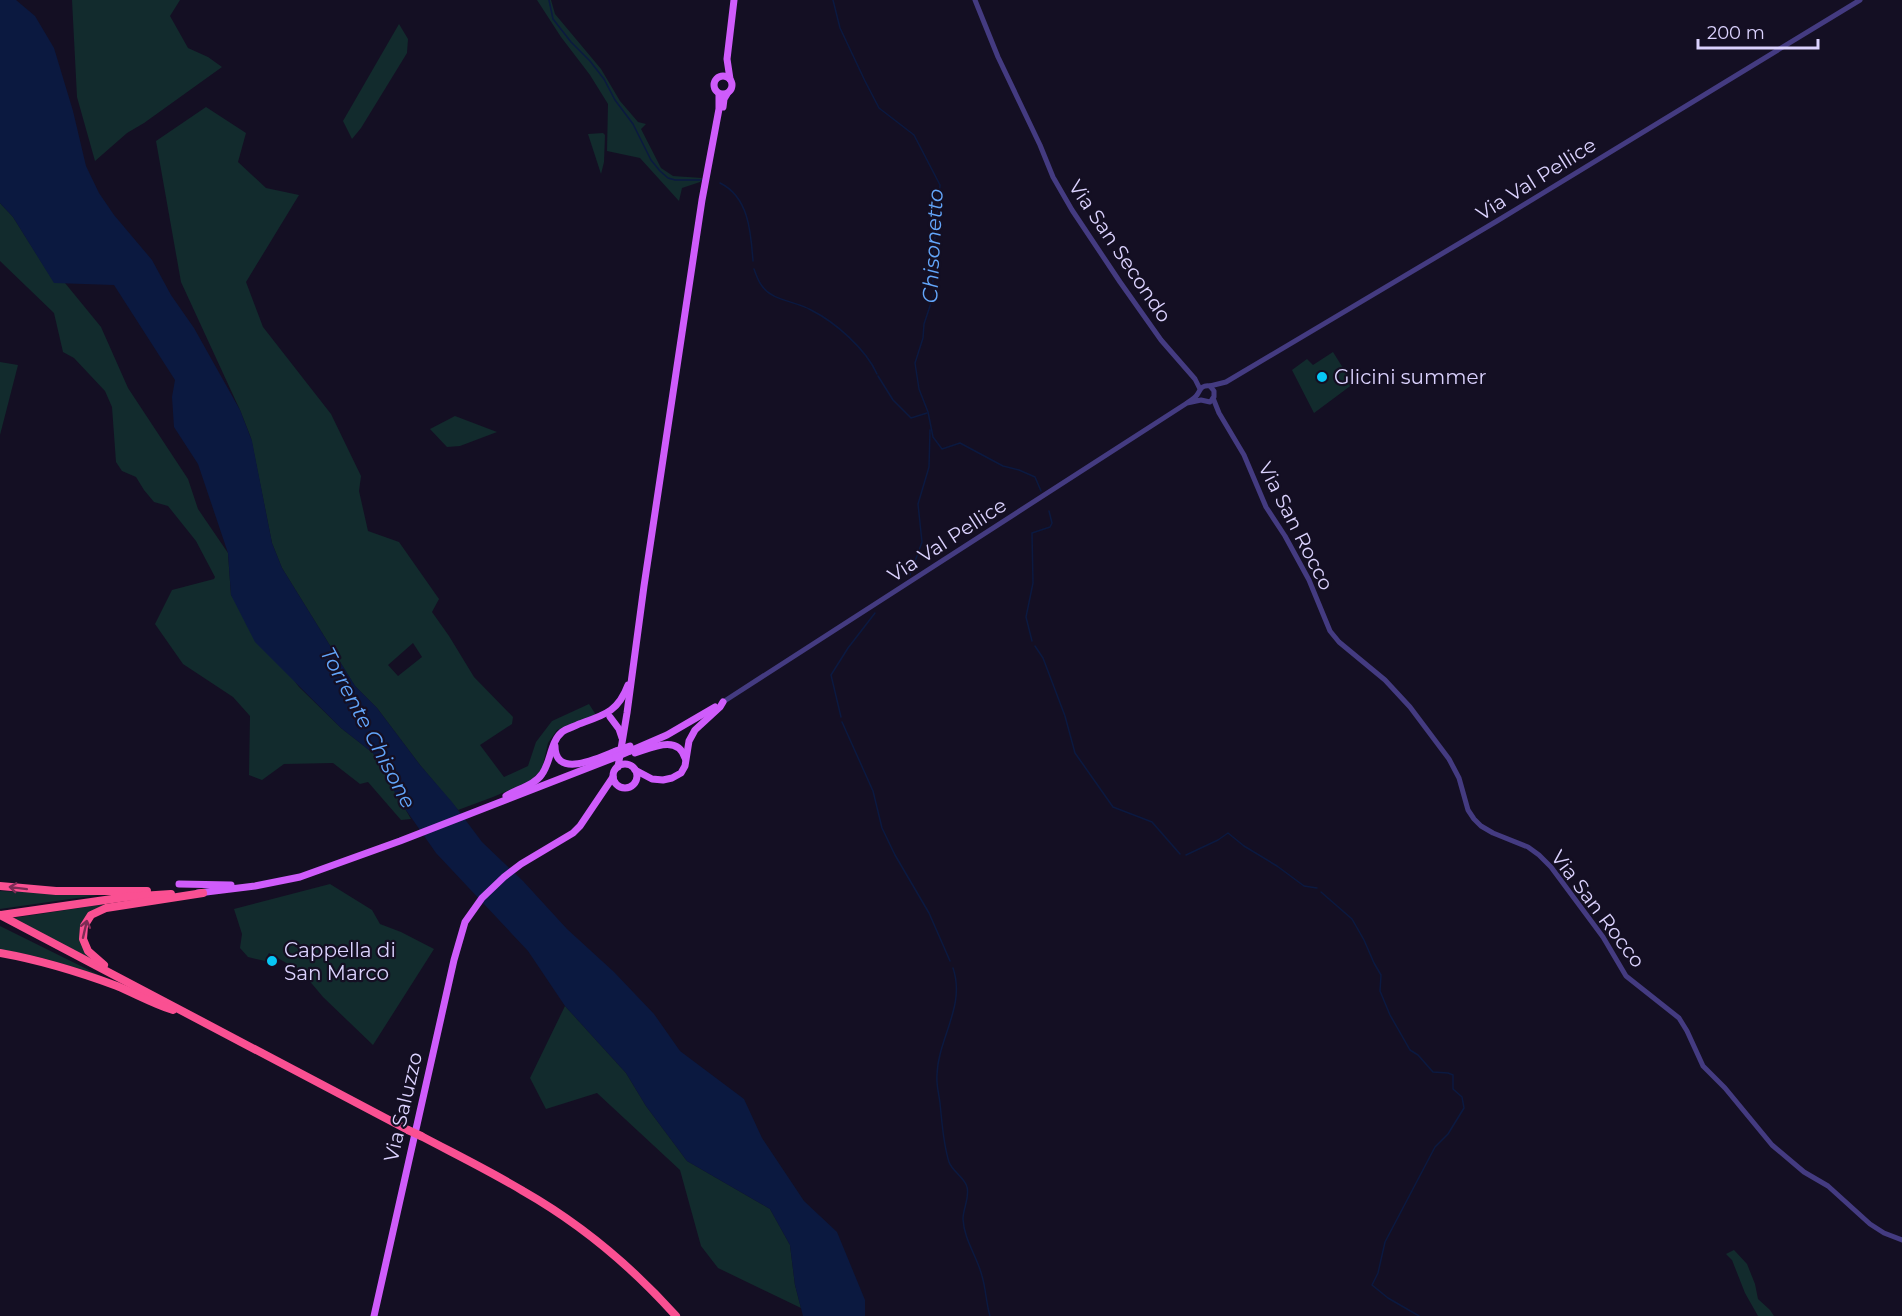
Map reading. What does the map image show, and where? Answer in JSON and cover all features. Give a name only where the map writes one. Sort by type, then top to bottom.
[{"type":"highway","points":[[0,886],[56,891],[168,891],[181,894]]},
{"type":"highway","points":[[171,1007],[146,988],[96,960],[85,945],[82,935],[84,926],[91,915],[102,909],[202,893]]},
{"type":"highway","points":[[0,917],[126,897],[181,894]]},
{"type":"highway","points":[[0,917],[408,1131],[522,1194],[579,1232],[631,1275],[671,1316]]},
{"type":"highway","points":[[0,953],[37,960],[78,972],[171,1007]]},
{"type":"highway","points":[[421,1138],[524,1191],[581,1229],[633,1272],[676,1316]]},
{"type":"main road","points":[[723,94],[714,87],[727,59],[734,0]]},
{"type":"main road","points":[[617,757],[627,713],[702,200],[719,109],[723,94],[732,86],[727,59]]},
{"type":"main road","points":[[716,79],[725,76],[730,79]]},
{"type":"main road","points":[[607,716],[615,709],[626,690],[634,659]]},
{"type":"main road","points":[[181,894],[255,886],[300,877],[617,757],[668,735],[723,702]]},
{"type":"main road","points":[[604,792],[619,787],[626,788],[652,778],[672,778],[681,773],[685,766],[689,741],[695,730],[723,702]]},
{"type":"main road","points":[[615,709],[627,713]]},
{"type":"main road","points":[[492,805],[537,779],[546,767],[555,742],[564,730],[607,716],[622,716],[627,713]]},
{"type":"main road","points":[[607,716],[619,729],[622,739]]},
{"type":"main road","points":[[555,742],[558,757],[574,765],[617,757],[632,768],[637,777],[634,784]]},
{"type":"main road","points":[[630,751],[671,744],[679,747],[686,760]]},
{"type":"main road","points":[[617,757],[625,764],[652,778]]},
{"type":"main road","name":"Via Saluzzo","points":[[374,1316],[463,928],[474,908],[490,889],[522,864],[573,833],[613,777],[617,757]]},
{"type":"main road","points":[[613,777],[619,787]]},
{"type":"main road","points":[[179,884],[255,886]]},
{"type":"street","name":"Via San Secondo","points":[[975,0],[998,57],[1053,177],[1072,210],[1161,340],[1195,379]]},
{"type":"street","name":"Via Val Pellice","points":[[1226,382],[1497,221],[1860,0]]},
{"type":"street","points":[[1195,379],[1208,386]]},
{"type":"street","points":[[1195,379],[1204,401]]},
{"type":"street","points":[[1187,403],[1208,386],[1226,382]]},
{"type":"street","points":[[1187,403],[1204,401],[1214,396],[1226,382]]},
{"type":"street","name":"Via San Rocco","points":[[1208,386],[1213,389],[1219,413],[1245,455],[1266,507],[1309,580],[1330,631],[1339,642],[1385,680],[1410,707],[1449,759],[1459,778],[1468,810],[1474,819],[1480,826],[1493,833],[1528,847],[1551,867],[1603,937],[1626,976],[1679,1018],[1703,1066],[1725,1088],[1772,1145],[1804,1172],[1828,1185],[1870,1224],[1902,1240]]},
{"type":"street","name":"Via San Rocco","points":[[1204,401],[1219,413]]},
{"type":"street","name":"Via Val Pellice","points":[[723,702],[1187,403]]},
{"type":"green space","points":[[72,0],[180,0],[170,16],[188,48],[208,57],[222,67],[127,133],[95,161],[77,97]]},
{"type":"green space","points":[[537,0],[551,0],[555,14],[601,69],[620,101],[638,122],[646,124],[641,129],[661,168],[673,176],[702,178],[700,182],[682,188],[679,201],[640,158],[607,151],[608,104]]},
{"type":"green space","points":[[399,24],[408,39],[407,53],[352,139],[343,121]]},
{"type":"green space","points":[[206,107],[246,133],[238,162],[266,188],[299,195],[246,282],[263,327],[331,414],[361,476],[359,491],[368,531],[399,542],[439,599],[432,612],[474,677],[513,717],[512,724],[480,745],[504,777],[528,766],[536,742],[552,721],[589,704],[596,715],[557,730],[548,743],[542,769],[530,781],[458,810],[377,708],[355,686],[282,568],[272,543],[251,438],[181,282],[156,141]],"holes":[[[413,643],[422,657],[398,676],[388,665]]]},
{"type":"green space","points":[[603,133],[605,135],[604,162],[601,174],[588,134]]},
{"type":"green space","points":[[0,203],[13,217],[54,282],[65,283],[101,327],[128,388],[188,479],[198,509],[228,553],[231,595],[299,687],[341,728],[373,753],[411,819],[401,820],[368,782],[360,784],[333,763],[284,764],[262,780],[249,775],[250,716],[233,697],[183,664],[155,624],[172,590],[215,577],[196,541],[168,506],[154,502],[136,477],[122,471],[116,462],[112,407],[105,391],[74,358],[63,352],[54,313],[0,261]]},
{"type":"green space","name":"Glicini summer","points":[[1333,352],[1353,384],[1314,413],[1292,370],[1307,359],[1313,365]]},
{"type":"green space","points":[[0,362],[18,365],[0,435]]},
{"type":"green space","points":[[455,416],[497,432],[460,446],[447,447],[430,429]]},
{"type":"green space","points":[[330,884],[372,910],[380,924],[434,949],[373,1045],[323,997],[302,972],[269,953],[265,961],[248,957],[240,948],[242,934],[234,909]]},
{"type":"green space","points":[[0,891],[98,895],[0,909]]},
{"type":"green space","points":[[113,903],[92,912],[81,924],[81,940],[93,960],[13,918]]},
{"type":"green space","points":[[0,926],[107,979],[54,961],[0,950]]},
{"type":"green space","points":[[565,1006],[626,1073],[646,1106],[687,1161],[770,1209],[790,1245],[795,1285],[801,1308],[718,1268],[701,1246],[680,1170],[597,1093],[546,1109],[530,1078]]},
{"type":"green space","points":[[1734,1250],[1747,1264],[1758,1299],[1774,1316],[1758,1316],[1745,1293],[1732,1260],[1726,1254]]},
{"type":"water","name":"Torrente Chisone","points":[[0,0],[16,0],[35,16],[54,48],[73,111],[86,166],[99,193],[114,215],[152,260],[171,295],[194,328],[240,410],[252,441],[272,543],[282,568],[355,686],[377,708],[482,842],[654,1014],[680,1051],[744,1099],[762,1138],[804,1201],[837,1232],[865,1300],[865,1316],[803,1316],[795,1285],[790,1245],[770,1209],[687,1161],[646,1106],[626,1073],[565,1006],[528,951],[436,853],[399,800],[373,753],[341,728],[255,642],[231,595],[228,553],[198,464],[174,427],[172,397],[175,380],[114,285],[54,283],[13,217],[0,203]]},
{"type":"waterway","name":"Chisonetto","points":[[549,0],[553,19],[604,79],[615,100],[633,124],[651,160],[660,171],[668,178],[675,180],[702,180]]},
{"type":"waterway","name":"Chisonetto","points":[[833,0],[840,28],[879,108],[914,135],[940,185],[932,269],[934,294],[915,363],[919,389],[928,412],[933,437],[942,449],[960,443],[1003,466],[1035,477],[1041,491]]},
{"type":"waterway","name":"Chisonetto","points":[[720,183],[730,189],[743,206],[747,217],[753,261]]},
{"type":"waterway","name":"Chisonetto","points":[[754,269],[766,291],[811,310],[840,329],[858,346],[877,374]]},
{"type":"waterway","name":"Chisonetto","points":[[878,376],[893,400],[911,418],[927,413]]},
{"type":"waterway","points":[[910,575],[922,542],[918,504],[929,467],[930,430]]},
{"type":"waterway","points":[[1032,641],[1026,617],[1033,583],[1032,533],[1050,527],[1052,523],[1049,511]]},
{"type":"waterway","points":[[841,717],[831,675],[875,613]]},
{"type":"waterway","points":[[1035,646],[1043,658],[1065,716],[1075,753],[1113,807],[1152,822],[1180,854]]},
{"type":"waterway","points":[[842,722],[873,791],[882,828],[929,913],[950,961]]},
{"type":"waterway","points":[[1186,855],[1228,833],[1304,886],[1317,888]]},
{"type":"waterway","points":[[1321,892],[1352,919],[1364,940],[1381,975],[1380,991],[1390,1015],[1410,1050],[1418,1055],[1433,1072],[1453,1075],[1453,1089],[1462,1097],[1464,1108],[1448,1134],[1435,1147],[1385,1242],[1378,1273],[1372,1285],[1388,1298],[1419,1316]]},
{"type":"waterway","points":[[953,968],[956,996],[939,1061],[937,1085],[949,1162],[967,1187],[968,1195],[963,1215],[964,1227],[982,1276],[990,1316]]},
{"type":"place","name":"Glicini summer","points":[[1322,377]]},
{"type":"place","name":"Cappella di San Marco","points":[[272,961]]}]
